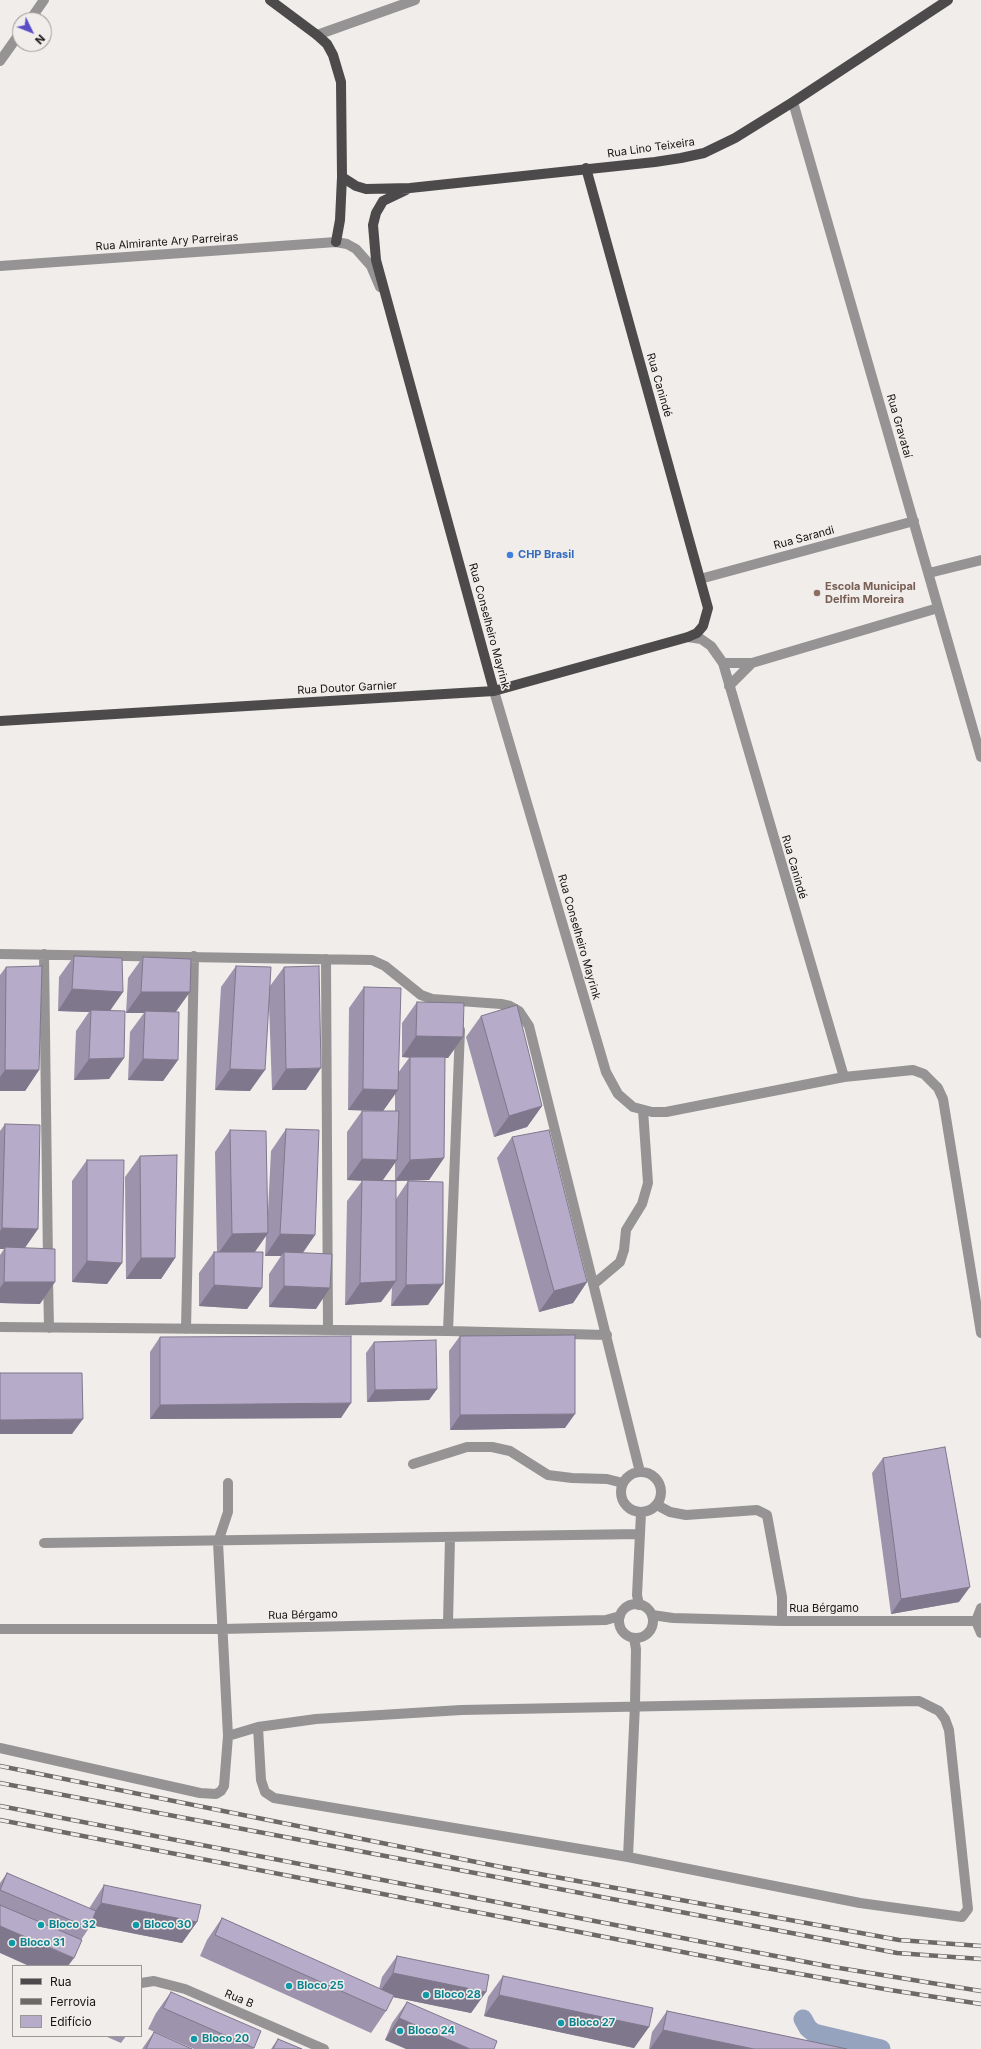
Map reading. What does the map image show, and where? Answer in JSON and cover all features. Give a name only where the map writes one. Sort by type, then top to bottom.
[{"type":"main road","points":[[270,0],[318,34],[327,44],[333,55],[341,82],[342,177],[340,220],[336,242]]},
{"type":"main road","name":"Rua Lino Teixeira","points":[[342,177],[356,186],[366,189],[410,188],[681,158],[704,153],[735,138],[793,102],[948,0]]},
{"type":"main road","name":"Rua Canindé","points":[[586,168],[708,608]]},
{"type":"main road","points":[[388,304],[376,260],[373,225],[376,213],[383,201],[410,188]]},
{"type":"main road","name":"Rua Conselheiro Mayrink","points":[[388,304],[494,691]]},
{"type":"main road","name":"Rua Doutor Garnier","points":[[0,720],[494,691],[688,637],[697,633],[703,626],[708,608]]},
{"type":"street","points":[[36,12],[44,0]]},
{"type":"street","points":[[318,34],[415,0]]},
{"type":"street","points":[[0,61],[12,45]]},
{"type":"street","name":"Rua Gravataí","points":[[793,102],[981,757]]},
{"type":"street","name":"Rua Almirante Ary Parreiras","points":[[0,266],[336,242]]},
{"type":"street","name":"Rua Conselheiro Mayrink","points":[[336,242],[347,244],[356,250],[371,266],[388,304]]},
{"type":"street","name":"Rua Sarandi","points":[[700,579],[914,521]]},
{"type":"street","points":[[929,573],[981,560]]},
{"type":"street","points":[[688,637],[701,639],[711,646],[723,663],[752,663],[938,608]]},
{"type":"street","name":"Rua Canindé","points":[[723,663],[844,1077]]},
{"type":"street","points":[[729,686],[752,663]]},
{"type":"street","name":"Rua Conselheiro Mayrink","points":[[494,691],[606,1072],[618,1094],[633,1107],[652,1112],[666,1112],[844,1077],[913,1070],[924,1074],[938,1088],[943,1099],[981,1333]]},
{"type":"street","points":[[0,954],[372,960],[378,961],[421,995],[460,1009],[510,1006],[519,1011],[529,1026],[640,1472]]},
{"type":"street","points":[[44,954],[42,1128],[49,1328]]},
{"type":"street","points":[[186,1329],[194,956]]},
{"type":"street","points":[[326,959],[328,1330]]},
{"type":"street","points":[[448,1331],[460,1009]]},
{"type":"street","points":[[594,1284],[620,1262],[624,1250],[626,1230],[642,1204],[648,1183],[643,1110]]},
{"type":"street","points":[[0,1327],[448,1331],[607,1335]]},
{"type":"street","points":[[414,1464],[467,1447],[492,1447],[510,1451],[548,1476],[607,1479],[623,1483]]},
{"type":"street","points":[[640,1472],[649,1474],[656,1479],[660,1488],[660,1497],[657,1505],[650,1510],[641,1513],[631,1510],[623,1503],[621,1493],[623,1483],[630,1475],[640,1472]]},
{"type":"street","points":[[0,1748],[209,1794],[216,1794],[221,1791],[224,1786],[228,1736],[218,1542],[228,1512],[228,1483]]},
{"type":"street","points":[[657,1505],[670,1512],[686,1514],[757,1510],[767,1515],[782,1597],[782,1621]]},
{"type":"street","points":[[636,1602],[641,1513]]},
{"type":"street","points":[[44,1543],[218,1542],[639,1534]]},
{"type":"street","points":[[448,1623],[450,1538]]},
{"type":"street","points":[[636,1602],[648,1609],[653,1618],[649,1633],[636,1642]]},
{"type":"street","points":[[636,1602],[623,1611],[620,1619],[625,1634],[636,1642]]},
{"type":"street","points":[[981,1608],[976,1621],[981,1633]]},
{"type":"street","name":"Rua Bérgamo","points":[[653,1618],[782,1621],[976,1621]]},
{"type":"street","name":"Rua Bérgamo","points":[[0,1628],[222,1629],[620,1619]]},
{"type":"street","points":[[628,1857],[636,1705],[636,1642]]},
{"type":"street","points":[[228,1736],[258,1727],[316,1719],[461,1710],[636,1705],[919,1701],[930,1705],[945,1719],[949,1730],[968,1909],[962,1917],[860,1903],[628,1857],[274,1798],[265,1792],[262,1780],[258,1727]]},
{"type":"street","name":"Rua B","points":[[142,1983],[154,1981],[185,1989],[324,2049]]},
{"type":"building","points":[[74,956],[122,958],[123,992],[72,989]]},
{"type":"building","points":[[143,957],[191,959],[190,992],[141,992]]},
{"type":"building","points":[[42,966],[39,1070],[5,1070],[6,967]]},
{"type":"building","points":[[236,966],[271,967],[265,1070],[230,1069]]},
{"type":"building","points":[[319,966],[321,1068],[286,1069],[284,967]]},
{"type":"building","points":[[364,987],[401,988],[398,1090],[363,1089]]},
{"type":"building","points":[[417,1002],[464,1003],[463,1037],[416,1036]]},
{"type":"building","points":[[517,1005],[542,1106],[509,1116],[481,1016]]},
{"type":"building","points":[[91,1010],[125,1011],[124,1058],[89,1059]]},
{"type":"building","points":[[145,1011],[179,1012],[178,1060],[143,1059]]},
{"type":"building","points":[[410,1057],[445,1057],[444,1158],[410,1160]]},
{"type":"building","points":[[362,1111],[399,1111],[397,1160],[362,1159]]},
{"type":"building","points":[[5,1124],[40,1125],[38,1229],[2,1228]]},
{"type":"building","points":[[286,1129],[319,1130],[315,1235],[280,1234]]},
{"type":"building","points":[[230,1130],[266,1131],[268,1233],[232,1234]]},
{"type":"building","points":[[549,1130],[587,1282],[554,1291],[512,1137]]},
{"type":"building","points":[[177,1155],[175,1258],[141,1258],[140,1156]]},
{"type":"building","points":[[87,1160],[124,1160],[122,1263],[87,1261]]},
{"type":"building","points":[[362,1180],[396,1181],[396,1281],[360,1283]]},
{"type":"building","points":[[408,1181],[443,1182],[443,1284],[406,1285]]},
{"type":"building","points":[[5,1247],[55,1249],[55,1282],[4,1282]]},
{"type":"building","points":[[214,1252],[263,1252],[262,1288],[214,1285]]},
{"type":"building","points":[[284,1252],[332,1254],[330,1288],[284,1286]]},
{"type":"building","points":[[575,1335],[575,1414],[460,1415],[460,1336]]},
{"type":"building","points":[[351,1336],[351,1403],[160,1405],[160,1337]]},
{"type":"building","points":[[436,1340],[437,1389],[375,1390],[374,1342]]},
{"type":"building","points":[[0,1373],[82,1373],[83,1419],[0,1420]]},
{"type":"building","points":[[945,1447],[970,1587],[901,1599],[883,1458]]},
{"type":"building","points":[[7,1873],[96,1911],[89,1928],[0,1890]]},
{"type":"building","points":[[104,1885],[201,1905],[197,1922],[101,1903]]},
{"type":"building","points":[[0,1905],[82,1940],[74,1958],[0,1926]]},
{"type":"building","points":[[222,1918],[394,1995],[386,2011],[215,1935]]},
{"type":"building","points":[[397,1956],[489,1975],[486,1992],[393,1973]]},
{"type":"building","points":[[503,1976],[653,2008],[649,2027],[499,1995]]},
{"type":"building","points":[[171,1992],[261,2031],[254,2048],[163,2008]]},
{"type":"building","points":[[407,2002],[497,2041],[494,2049],[470,2049],[399,2018]]},
{"type":"building","points":[[667,2011],[847,2049],[754,2049],[663,2030]]},
{"type":"building","points":[[154,2032],[192,2049],[146,2049]]},
{"type":"building","points":[[278,2039],[302,2049],[273,2049]]},
{"type":"waterway","points":[[803,2019],[808,2028],[814,2033],[881,2049]]},
{"type":"railway","points":[[0,1766],[501,1867],[899,1940],[981,1946]]},
{"type":"railway","points":[[0,1783],[897,1953],[981,1959]]},
{"type":"railway","points":[[0,1806],[827,1966],[981,1991]]},
{"type":"railway","points":[[0,1820],[755,1966],[890,1990],[981,2004]]},
{"type":"place","name":"CHP Brasil","points":[[510,555]]},
{"type":"place","name":"Escola Municipal Delfim Moreira","points":[[817,593]]},
{"type":"place","name":"Bloco 32","points":[[41,1925]]},
{"type":"place","name":"Bloco 30","points":[[136,1925]]},
{"type":"place","name":"Bloco 31","points":[[12,1943]]},
{"type":"place","name":"Bloco 25","points":[[289,1986]]},
{"type":"place","name":"Bloco 28","points":[[426,1995]]},
{"type":"place","name":"Bloco 27","points":[[561,2023]]},
{"type":"place","name":"Bloco 24","points":[[400,2031]]},
{"type":"place","name":"Bloco 20","points":[[194,2039]]}]
